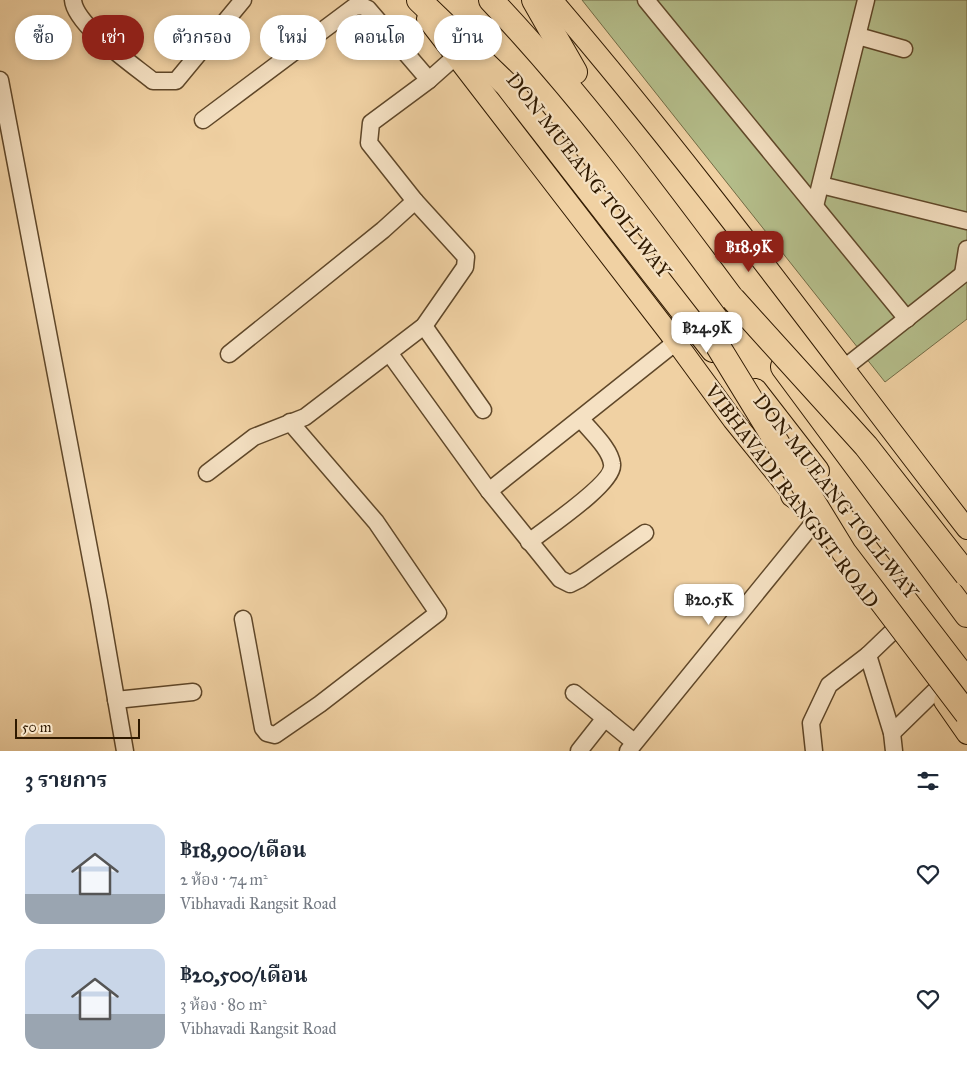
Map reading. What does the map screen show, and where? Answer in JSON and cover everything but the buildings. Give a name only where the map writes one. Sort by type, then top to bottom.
[{"type":"highway","name":"VIBHAVADI RANGSIT ROAD","points":[[419,0],[506,84],[967,681]]},
{"type":"highway","name":"DON MUEANG TOLLWAY","points":[[441,0],[477,36],[616,202],[705,325],[967,666]]},
{"type":"highway","name":"DON MUEANG TOLLWAY","points":[[490,0],[567,85],[733,300],[967,615]]},
{"type":"highway","points":[[507,0],[574,72],[967,596]]},
{"type":"highway","points":[[534,0],[574,72]]},
{"type":"highway","points":[[733,300],[866,446],[967,575]]},
{"type":"highway","points":[[705,325],[844,552],[967,714]]},
{"type":"highway","points":[[793,495],[860,542]]},
{"type":"main road","name":"VIBHAVADI RANGSIT ROAD","points":[[412,0],[434,28]]},
{"type":"main road","points":[[552,0],[676,148],[967,529]]},
{"type":"main road","name":"VIBHAVADI RANGSIT ROAD","points":[[459,60],[734,420],[815,521],[967,734]]},
{"type":"street","points":[[73,0],[74,9],[82,22],[153,81],[160,82],[176,81],[242,0]]},
{"type":"street","points":[[646,0],[908,319]]},
{"type":"street","points":[[815,206],[866,0]]},
{"type":"street","points":[[203,120],[354,7],[362,6],[368,9],[428,80]]},
{"type":"street","points":[[858,36],[904,49]]},
{"type":"street","points":[[208,473],[254,437],[305,417],[390,354],[424,326],[465,266],[466,257],[415,200],[369,143],[368,133],[371,123],[451,60]]},
{"type":"street","points":[[0,80],[99,601],[125,751]]},
{"type":"street","points":[[821,185],[967,221]]},
{"type":"street","points":[[229,354],[383,230],[415,200]]},
{"type":"street","points":[[843,369],[965,273],[967,249]]},
{"type":"street","points":[[424,326],[483,410]]},
{"type":"street","points":[[489,491],[676,342]]},
{"type":"street","points":[[390,354],[489,491],[560,579],[570,584],[580,579],[645,533]]},
{"type":"street","points":[[529,542],[596,490],[610,474],[612,465],[608,454],[581,419]]},
{"type":"street","points":[[244,618],[262,728],[267,733],[275,735],[320,704],[438,613],[376,522],[290,422]]},
{"type":"street","points":[[574,693],[605,718],[631,747],[815,521]]},
{"type":"street","points":[[814,751],[811,723],[829,685],[868,655],[893,631]]},
{"type":"street","points":[[868,655],[892,733],[894,751]]},
{"type":"street","points":[[892,733],[936,690]]},
{"type":"street","points":[[116,700],[193,692]]},
{"type":"street","points":[[579,751],[605,718]]},
{"type":"green space","points":[[582,0],[967,0],[967,319],[885,382]]}]
